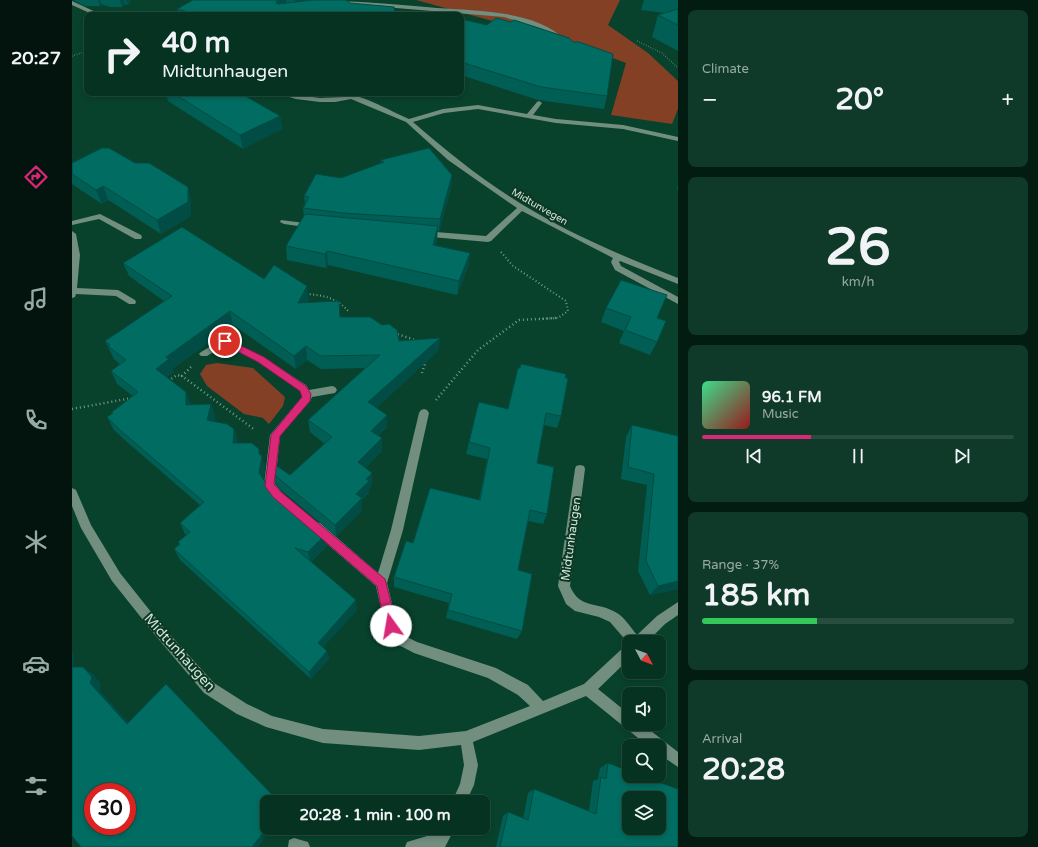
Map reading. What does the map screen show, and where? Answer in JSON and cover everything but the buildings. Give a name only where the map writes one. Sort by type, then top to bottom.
[{"type":"street","points":[[72,3],[92,12]]},
{"type":"street","points":[[330,4],[372,4],[504,15],[522,19],[540,26],[555,34],[568,46]]},
{"type":"street","points":[[289,96],[302,99],[341,100],[352,97]]},
{"type":"street","name":"Midtunvegen","points":[[349,96],[383,109],[408,121],[451,158],[521,208],[618,257],[678,281]]},
{"type":"street","points":[[529,115],[539,103]]},
{"type":"street","points":[[408,121],[443,111],[478,107],[556,120],[623,127],[678,139]]},
{"type":"street","points":[[412,234],[488,239],[521,208]]},
{"type":"street","points":[[72,223],[100,216],[138,237]]},
{"type":"street","points":[[284,222],[322,227]]},
{"type":"street","points":[[72,234],[76,255],[72,295]]},
{"type":"street","points":[[618,257],[615,262],[618,268],[678,301]]},
{"type":"street","points":[[72,291],[118,293],[132,302]]},
{"type":"street","points":[[204,354],[225,341],[261,360],[303,388],[307,394],[307,398],[275,435],[270,486],[276,494],[294,509]]},
{"type":"street","points":[[307,394],[332,390]]},
{"type":"street","points":[[424,413],[397,530],[381,583],[391,626],[398,640],[491,674],[523,690],[541,708]]},
{"type":"street","name":"Midtunhaugen","points":[[580,468],[564,586],[570,600],[579,607],[600,611],[614,618],[628,635]]},
{"type":"street","name":"Midtunhaugen","points":[[72,493],[86,528],[116,577],[159,631],[209,688],[242,709],[271,722],[323,736],[419,742],[466,738],[588,688],[622,656]]},
{"type":"street","points":[[306,519],[381,583]]},
{"type":"street","points":[[645,635],[661,620],[678,608]]},
{"type":"street","points":[[588,688],[622,716]]},
{"type":"street","points":[[640,731],[650,739]]},
{"type":"street","points":[[462,795],[467,785],[471,765],[466,738]]},
{"type":"street","points":[[666,751],[678,760]]},
{"type":"street","points":[[412,847],[443,838]]},
{"type":"path","points":[[637,41],[662,53],[678,68]]},
{"type":"path","points":[[72,56],[84,52]]},
{"type":"path","points":[[424,413],[478,350],[519,320],[558,318],[568,311],[566,301],[513,266],[488,239]]},
{"type":"path","points":[[302,293],[324,295],[342,303],[349,312]]},
{"type":"path","points":[[392,332],[425,343]]},
{"type":"path","points":[[182,376],[204,354]]},
{"type":"path","points":[[422,373],[427,359]]},
{"type":"path","points":[[164,384],[177,375],[182,376],[257,431],[275,435]]},
{"type":"path","points":[[72,409],[136,398]]},
{"type":"shaded area","points":[[416,0],[620,0],[608,25],[648,53],[678,81],[678,109],[672,124],[611,115],[626,63],[573,43]]},
{"type":"shaded area","points":[[217,363],[253,368],[285,397],[283,406],[269,424],[263,418],[244,414],[207,386],[200,374],[206,365]]},
{"type":"route","points":[[225,341],[261,360],[303,388],[307,394],[307,398],[275,435],[270,486],[276,494],[381,583],[391,626]]}]
